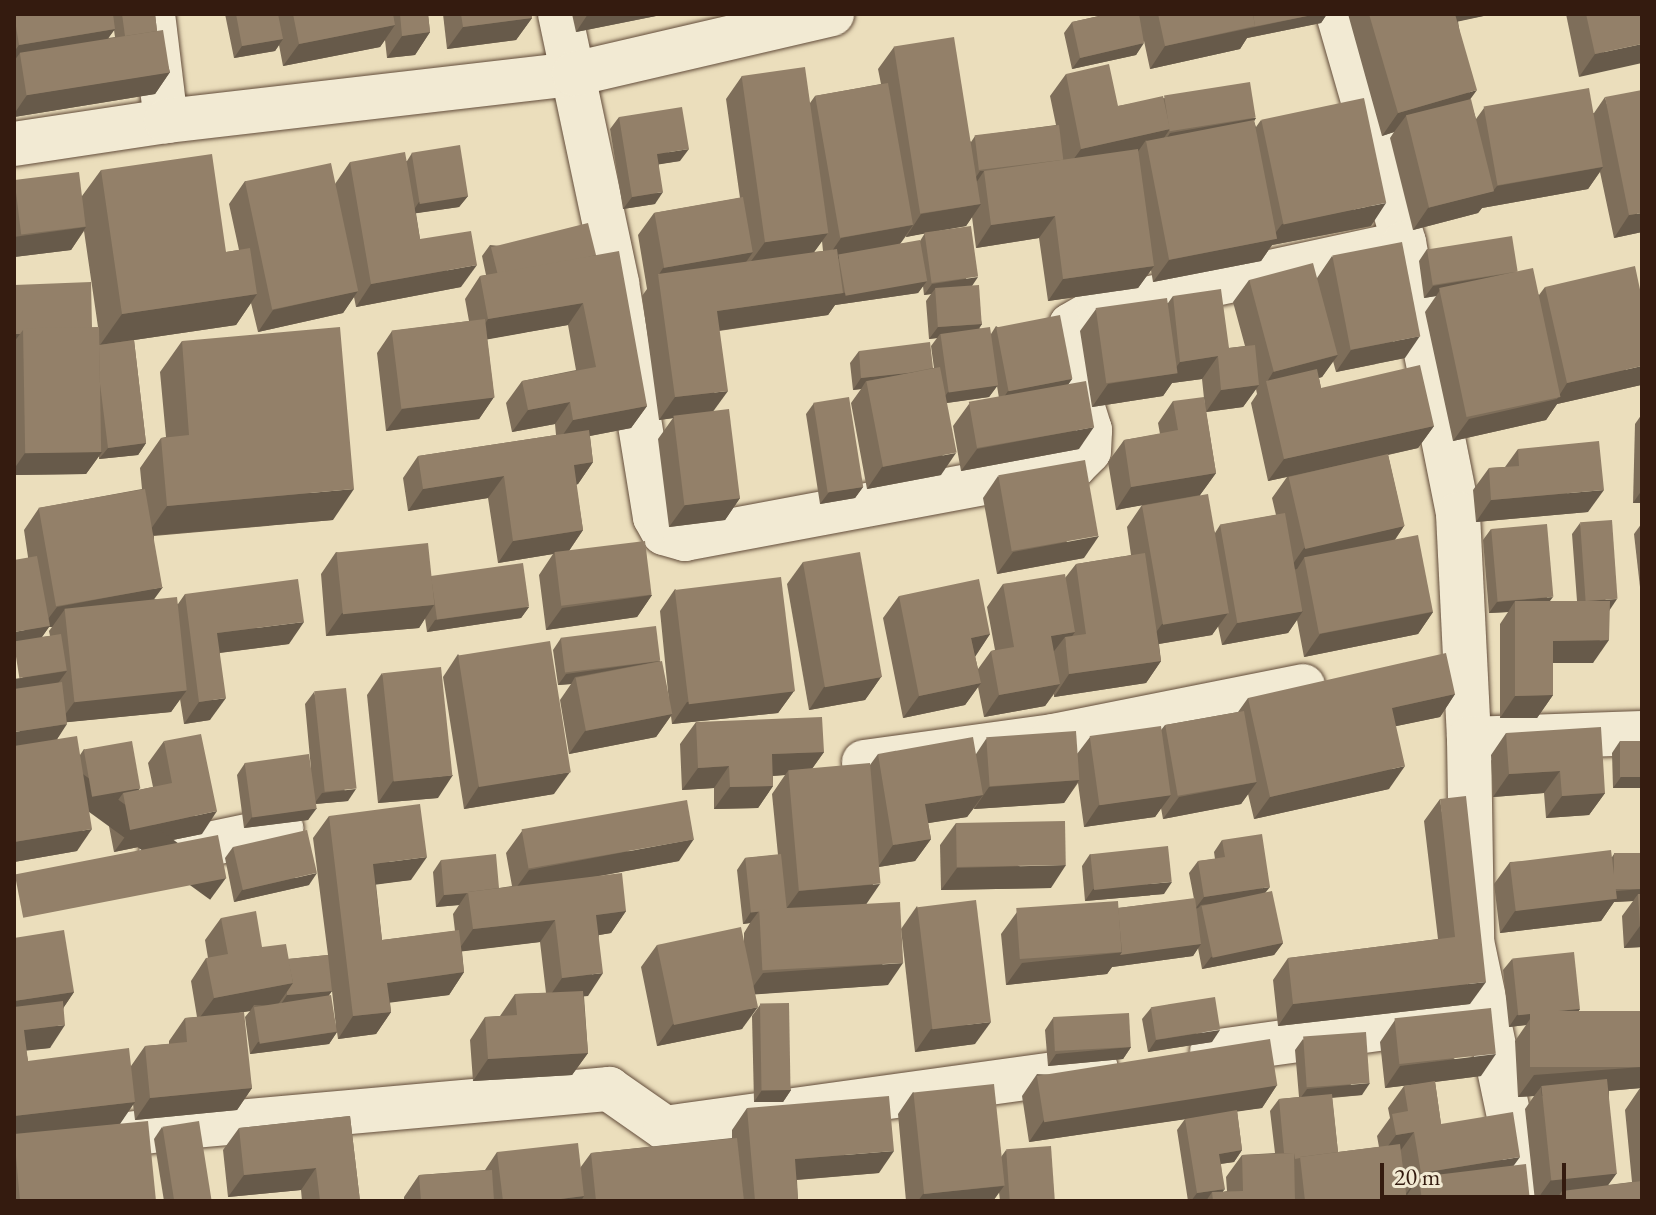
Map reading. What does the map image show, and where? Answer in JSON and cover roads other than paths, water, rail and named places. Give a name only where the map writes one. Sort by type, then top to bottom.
[{"type":"street","points":[[153,14],[166,121]]},
{"type":"street","points":[[560,14],[617,283],[655,517],[664,533],[685,539],[1074,466],[1089,451],[1090,430],[1064,347],[1071,325],[1099,309],[1404,243]]},
{"type":"street","points":[[14,144],[166,121],[574,74],[832,14]]},
{"type":"street","points":[[1338,14],[1404,243],[1458,514],[1446,653],[1469,739],[1472,941],[1527,1201]]},
{"type":"street","points":[[864,762],[1053,736],[1339,678]]},
{"type":"street","points":[[1469,739],[1642,733]]},
{"type":"street","points":[[118,864],[281,829]]},
{"type":"street","points":[[14,1148],[193,1126],[609,1089],[665,1128],[1489,1013]]}]
